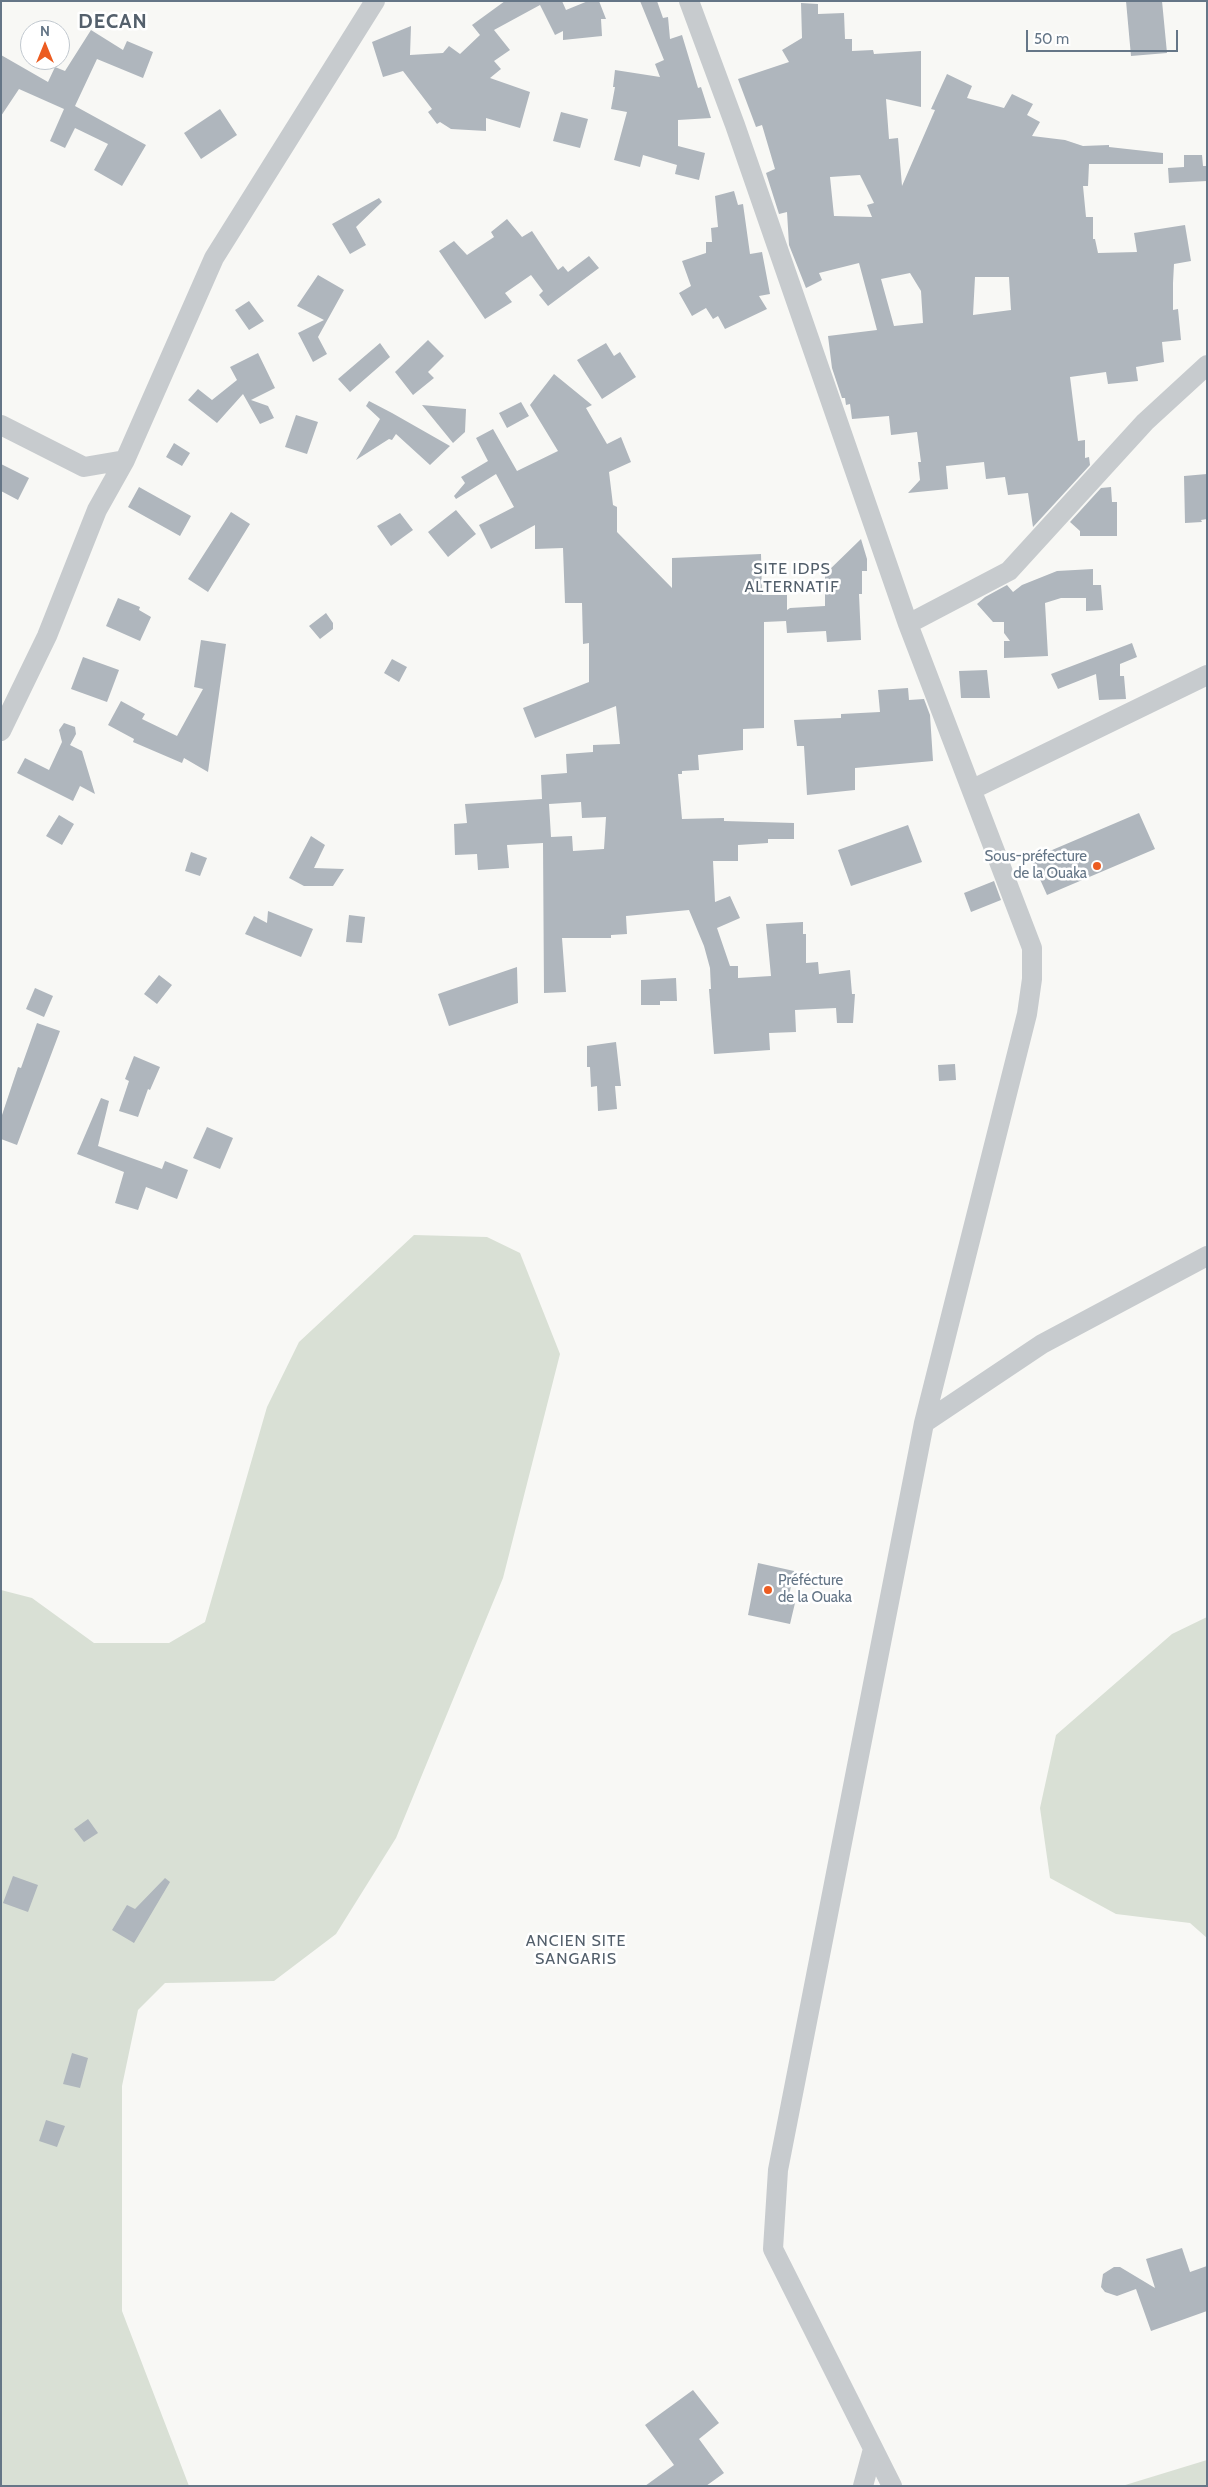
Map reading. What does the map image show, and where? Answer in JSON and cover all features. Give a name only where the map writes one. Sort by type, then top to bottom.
[{"type":"street","points":[[1,731],[47,636],[98,510],[125,460],[214,258],[375,1]]},
{"type":"street","points":[[688,1],[738,134],[908,624],[973,789],[1032,948],[1032,979],[1027,1014],[924,1423],[778,2170],[772,2249],[892,2486]]},
{"type":"street","points":[[908,624],[1009,571],[1145,422],[1207,365]]},
{"type":"street","points":[[1,425],[84,467],[125,460]]},
{"type":"street","points":[[973,789],[1207,675]]},
{"type":"street","points":[[924,1423],[1042,1344],[1207,1256]]},
{"type":"street","points":[[863,2486],[874,2449]]},
{"type":"shaded area","points":[[414,1235],[487,1237],[520,1253],[560,1354],[503,1578],[396,1838],[336,1934],[274,1981],[165,1983],[138,2010],[122,2086],[122,2311],[189,2486],[1,2486],[1,1590],[32,1598],[94,1643],[169,1643],[205,1622],[267,1407],[299,1342]]},
{"type":"shaded area","points":[[1207,1617],[1207,1938],[1190,1923],[1116,1914],[1050,1878],[1040,1808],[1056,1735],[1172,1634]]},
{"type":"shaded area","points":[[1207,2460],[1207,2486],[1122,2486]]},
{"type":"building","points":[[505,1],[562,1],[566,10],[588,1],[599,1],[606,19],[601,19],[602,36],[563,40],[563,31],[555,35],[540,5],[494,30],[510,50],[494,61],[501,69],[490,78],[530,92],[520,128],[486,118],[486,131],[451,129],[440,122],[437,124],[428,112],[432,109],[403,71],[383,77],[372,42],[411,26],[410,55],[443,53],[449,46],[460,54],[480,35],[472,25]]},
{"type":"building","points":[[640,1],[657,1],[663,18],[668,17],[670,39],[682,35],[698,88],[701,87],[711,118],[678,120],[678,146],[705,153],[699,180],[675,174],[677,165],[643,155],[640,167],[614,160],[627,112],[611,109],[615,87],[613,87],[615,70],[660,77],[655,64],[664,60]]},
{"type":"building","points":[[1126,1],[1162,1],[1167,53],[1131,56]]},
{"type":"building","points":[[801,3],[818,4],[818,14],[844,13],[845,39],[852,39],[852,51],[873,50],[874,54],[921,51],[921,107],[886,99],[889,139],[898,138],[902,186],[935,110],[931,109],[947,74],[972,86],[967,98],[1004,108],[1012,94],[1033,104],[1027,115],[1040,122],[1032,136],[1065,140],[1083,146],[1109,145],[1109,147],[1163,153],[1163,164],[1089,164],[1088,186],[1083,186],[1086,217],[1093,217],[1093,239],[1095,239],[1098,253],[1137,252],[1134,233],[1185,225],[1191,261],[1174,264],[1173,283],[1173,310],[1178,309],[1181,340],[1162,342],[1164,362],[1136,367],[1138,381],[1108,384],[1106,372],[1070,377],[1078,441],[1085,440],[1085,458],[1089,457],[1090,465],[1033,527],[1028,493],[1008,495],[1005,477],[986,479],[984,462],[946,466],[948,489],[908,493],[920,480],[918,462],[921,462],[917,432],[891,435],[889,416],[852,419],[850,404],[846,405],[845,398],[842,398],[832,368],[828,336],[877,330],[859,263],[819,273],[822,280],[806,288],[789,245],[787,212],[779,214],[766,173],[775,169],[762,125],[756,127],[738,79],[789,62],[782,50],[802,38]],"holes":[[[860,175],[874,203],[867,205],[872,217],[834,216],[830,177]],[[910,273],[921,291],[923,323],[894,326],[881,279]],[[975,277],[1009,277],[1011,310],[973,315]]]},
{"type":"building","points":[[91,30],[123,50],[127,41],[153,52],[143,78],[97,59],[75,106],[146,145],[122,186],[94,170],[108,144],[75,128],[65,148],[50,141],[64,109],[19,89],[1,116],[1,55],[20,66],[20,70],[27,70],[48,82],[54,70],[70,70],[70,63]]},
{"type":"building","points":[[220,109],[237,135],[201,159],[184,133]]},
{"type":"building","points":[[561,112],[588,119],[580,148],[553,141]]},
{"type":"building","points":[[1184,155],[1202,155],[1203,166],[1207,166],[1207,181],[1169,183],[1168,168],[1184,167]]},
{"type":"building","points":[[734,191],[738,205],[743,204],[750,254],[762,252],[770,294],[759,296],[767,309],[725,329],[718,316],[713,319],[706,308],[692,316],[679,293],[691,286],[682,261],[706,253],[706,242],[712,242],[711,228],[718,227],[715,196]]},
{"type":"building","points":[[379,198],[382,202],[356,227],[366,245],[350,254],[332,224]]},
{"type":"building","points":[[507,219],[522,237],[532,231],[558,270],[563,266],[568,272],[589,256],[599,268],[548,306],[539,295],[543,291],[531,275],[505,293],[512,302],[485,319],[439,251],[454,241],[467,255],[494,237],[491,232]]},
{"type":"building","points":[[318,275],[344,290],[318,337],[327,354],[313,362],[298,333],[324,320],[297,306]]},
{"type":"building","points":[[249,301],[264,321],[249,330],[235,310]]},
{"type":"building","points":[[428,340],[444,356],[428,372],[434,378],[413,395],[395,372]]},
{"type":"building","points":[[380,343],[390,357],[350,392],[338,379]]},
{"type":"building","points":[[606,343],[614,356],[620,352],[636,377],[602,399],[577,360]]},
{"type":"building","points":[[258,353],[275,388],[251,400],[268,406],[274,418],[260,424],[243,394],[217,423],[188,400],[198,389],[212,400],[237,380],[230,367]]},
{"type":"building","points":[[554,374],[592,405],[586,408],[607,444],[621,437],[631,462],[609,472],[613,505],[617,507],[617,532],[672,588],[672,558],[761,554],[762,595],[787,595],[787,610],[790,608],[825,606],[825,574],[861,539],[867,559],[867,571],[862,571],[862,594],[859,594],[861,640],[827,642],[826,631],[787,633],[786,621],[764,622],[764,728],[743,729],[743,750],[698,755],[699,770],[682,771],[682,774],[678,774],[682,819],[724,818],[724,821],[794,823],[794,839],[768,839],[768,843],[738,845],[738,861],[713,861],[715,902],[730,896],[740,918],[717,928],[730,966],[738,966],[738,978],[771,976],[766,924],[803,922],[803,934],[806,934],[806,963],[818,962],[819,974],[850,970],[852,994],[855,994],[853,1023],[837,1023],[836,1008],[795,1010],[796,1032],[769,1033],[770,1050],[714,1054],[709,989],[711,989],[710,968],[704,946],[689,910],[626,916],[627,934],[611,935],[611,938],[562,938],[566,992],[544,993],[543,843],[507,845],[509,868],[478,870],[477,854],[455,855],[454,824],[467,823],[465,804],[542,799],[541,775],[567,773],[566,754],[593,752],[593,745],[620,744],[616,706],[535,738],[523,708],[589,682],[589,643],[583,644],[582,603],[565,603],[563,548],[535,549],[535,525],[491,549],[479,525],[514,507],[496,474],[456,499],[454,496],[465,483],[461,477],[488,461],[476,438],[493,429],[517,471],[558,451],[530,405]],"holes":[[[581,802],[582,818],[606,817],[604,849],[573,851],[572,836],[551,837],[549,804]]]},
{"type":"building","points":[[369,401],[450,446],[430,465],[396,434],[392,440],[389,439],[356,460],[380,419],[366,406]]},
{"type":"building","points":[[521,402],[529,416],[507,428],[499,413]]},
{"type":"building","points":[[422,405],[466,409],[465,432],[453,443]]},
{"type":"building","points":[[296,415],[318,422],[307,454],[285,447]]},
{"type":"building","points":[[174,443],[190,453],[182,466],[166,457]]},
{"type":"building","points":[[1,464],[29,478],[18,500],[1,491]]},
{"type":"building","points":[[1207,474],[1207,519],[1201,520],[1202,522],[1185,523],[1184,476]]},
{"type":"building","points":[[139,487],[191,516],[180,536],[128,507]]},
{"type":"building","points":[[1111,487],[1112,502],[1117,502],[1117,536],[1080,536],[1080,531],[1070,522],[1101,488]]},
{"type":"building","points":[[456,510],[476,534],[448,557],[428,532]]},
{"type":"building","points":[[231,512],[250,524],[208,592],[188,579]]},
{"type":"building","points":[[400,513],[413,530],[391,546],[377,526]]},
{"type":"building","points":[[1093,569],[1093,585],[1101,585],[1103,610],[1086,611],[1086,598],[1061,598],[1045,603],[1048,656],[1004,658],[1004,641],[1010,641],[1004,633],[1004,622],[993,622],[977,604],[985,597],[1007,585],[1013,592],[1022,585],[1057,571]]},
{"type":"building","points":[[118,598],[140,607],[139,610],[151,617],[140,641],[106,626]]},
{"type":"building","points":[[326,613],[333,623],[333,629],[320,639],[309,626]]},
{"type":"building","points":[[201,640],[226,644],[208,772],[184,758],[182,763],[133,742],[134,739],[108,725],[121,701],[145,714],[142,719],[177,736],[203,689],[194,687]]},
{"type":"building","points":[[1132,643],[1137,657],[1120,664],[1120,676],[1124,676],[1126,699],[1099,700],[1096,674],[1058,689],[1051,674]]},
{"type":"building","points":[[83,657],[119,670],[107,702],[71,689]]},
{"type":"building","points":[[392,659],[407,667],[399,682],[384,673]]},
{"type":"building","points":[[987,670],[990,698],[961,698],[959,671]]},
{"type":"building","points":[[908,688],[909,700],[924,699],[930,715],[933,761],[855,768],[855,790],[807,795],[804,746],[797,746],[794,720],[841,718],[841,714],[880,712],[878,690]]},
{"type":"building","points":[[64,723],[75,727],[76,734],[70,745],[82,751],[95,794],[80,786],[73,801],[17,773],[25,758],[49,770],[62,742],[59,730]]},
{"type":"building","points":[[1139,813],[1155,849],[1047,895],[1031,859]]},
{"type":"building","points":[[59,815],[74,824],[62,845],[46,836]]},
{"type":"building","points":[[908,825],[922,862],[851,886],[838,850]]},
{"type":"building","points":[[311,836],[325,845],[314,868],[344,869],[333,886],[304,886],[289,878]]},
{"type":"building","points":[[191,852],[207,858],[200,876],[185,871]]},
{"type":"building","points":[[994,881],[1001,900],[971,912],[964,893]]},
{"type":"building","points":[[268,911],[313,929],[301,957],[245,934],[254,916],[267,923]]},
{"type":"building","points":[[349,915],[365,917],[362,943],[346,942]]},
{"type":"building","points":[[517,967],[518,1003],[449,1026],[438,994]]},
{"type":"building","points":[[159,975],[172,985],[157,1004],[144,994]]},
{"type":"building","points":[[676,978],[677,1001],[660,1001],[660,1005],[641,1005],[641,980]]},
{"type":"building","points":[[35,988],[53,996],[44,1017],[26,1009]]},
{"type":"building","points":[[37,1023],[60,1031],[17,1145],[1,1139],[1,1118],[18,1067],[21,1068]]},
{"type":"building","points":[[616,1042],[621,1086],[615,1086],[617,1109],[598,1111],[597,1086],[591,1087],[590,1067],[587,1067],[587,1046]]},
{"type":"building","points":[[134,1056],[160,1067],[150,1090],[148,1089],[138,1117],[119,1111],[129,1081],[125,1079]]},
{"type":"building","points":[[955,1064],[956,1080],[939,1081],[938,1065]]},
{"type":"building","points":[[101,1098],[109,1101],[98,1146],[162,1169],[165,1161],[188,1170],[177,1199],[146,1187],[138,1210],[115,1203],[124,1172],[77,1154]]},
{"type":"building","points":[[207,1127],[233,1138],[220,1169],[193,1158]]},
{"type":"building","points":[[758,1563],[794,1571],[788,1601],[795,1603],[790,1624],[748,1615]]},
{"type":"building","points":[[88,1819],[98,1833],[84,1842],[74,1829]]},
{"type":"building","points":[[13,1876],[38,1885],[28,1912],[3,1903]]},
{"type":"building","points":[[165,1878],[170,1882],[134,1943],[112,1930],[127,1905],[135,1909]]},
{"type":"building","points":[[72,2053],[88,2058],[80,2088],[63,2084]]},
{"type":"building","points":[[46,2120],[65,2126],[57,2147],[39,2141]]},
{"type":"building","points":[[1182,2248],[1190,2272],[1207,2266],[1207,2311],[1151,2331],[1136,2289],[1117,2296],[1105,2292],[1101,2287],[1103,2274],[1114,2267],[1120,2267],[1155,2288],[1146,2259]]},
{"type":"building","points":[[693,2390],[719,2423],[699,2439],[724,2473],[706,2486],[645,2486],[674,2465],[645,2425]]},
{"type":"place","name":"Sous-préfecture de la Ouaka","points":[[1097,866]]},
{"type":"place","name":"Préfécture de la Ouaka","points":[[768,1590]]},
{"type":"district","name":"DECAN","points":[[113,22]]},
{"type":"district","name":"SITE IDPS ALTERNATIF","points":[[792,578]]},
{"type":"district","name":"ANCIEN SITE SANGARIS","points":[[576,1950]]}]
